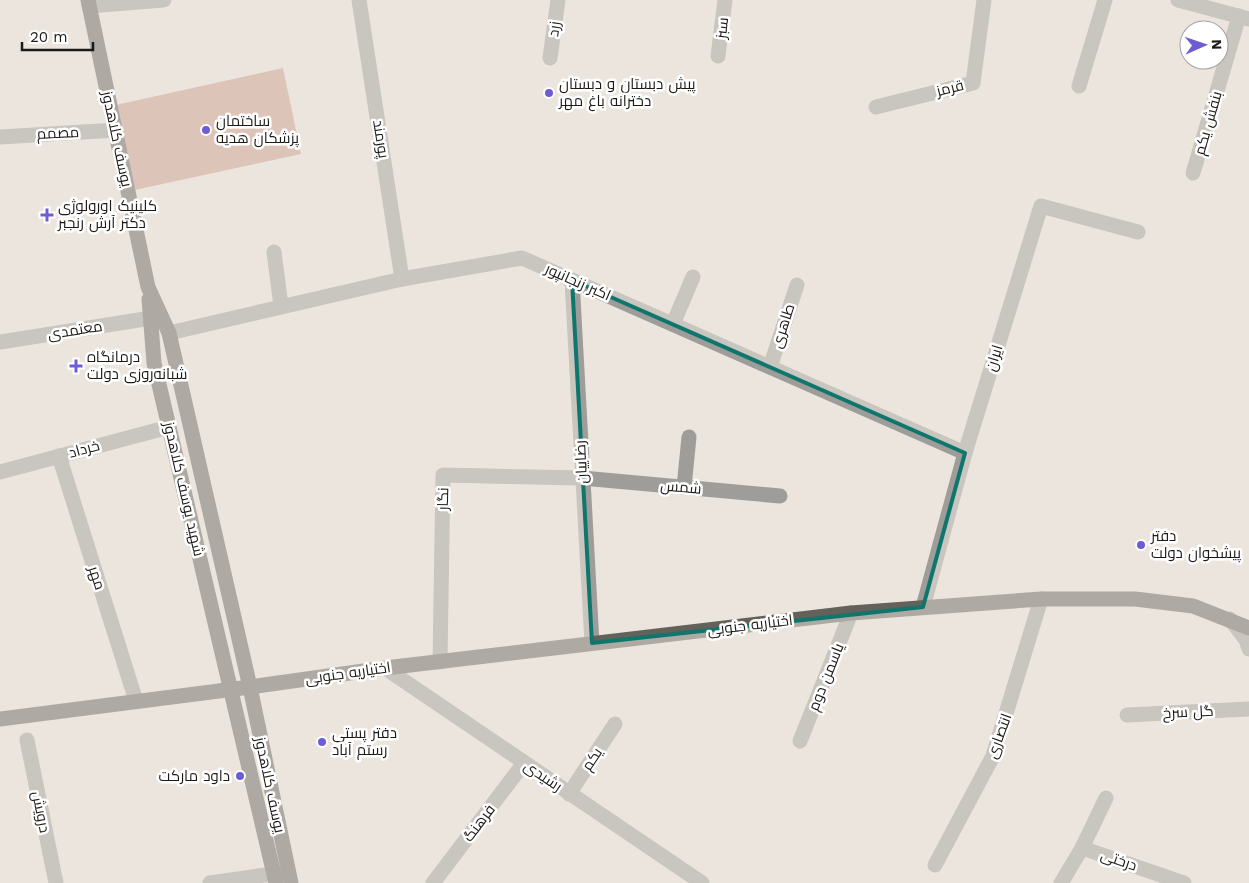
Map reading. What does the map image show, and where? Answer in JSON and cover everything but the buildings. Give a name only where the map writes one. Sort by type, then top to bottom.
[{"type":"main road","name":"یوسف کلاهدوز","points":[[88,3],[148,287],[169,333]]},
{"type":"main road","name":"شهید یوسف کلاهدوز","points":[[148,287],[154,362],[230,690]]},
{"type":"main road","name":"شهید یوسف کلاهدوز","points":[[169,333],[250,688]]},
{"type":"main road","name":"اختیاریه جنوبی","points":[[230,690],[385,668],[851,612],[1041,598],[1135,599],[1193,606],[1249,628]]},
{"type":"main road","name":"یوسف کلاهدوز","points":[[250,688],[283,878]]},
{"type":"main road","name":"یوسف کلاهدوز","points":[[230,690],[283,878]]},
{"type":"main road","points":[[0,719],[230,690]]},
{"type":"street","points":[[88,3],[164,0]]},
{"type":"street","name":"پورمند","points":[[359,0],[402,279]]},
{"type":"street","name":"زرد","points":[[550,58],[558,0]]},
{"type":"street","name":"سبز","points":[[718,56],[725,0]]},
{"type":"street","name":"قرمز","points":[[876,107],[973,83],[984,0]]},
{"type":"street","points":[[1079,86],[1105,0]]},
{"type":"street","points":[[1178,0],[1205,4],[1244,18]]},
{"type":"street","name":"بنفش یکم","points":[[1193,172],[1244,18]]},
{"type":"street","name":"مصمم","points":[[0,137],[116,130]]},
{"type":"street","name":"ایران","points":[[923,608],[965,453],[1041,206],[1138,232]]},
{"type":"street","points":[[274,252],[281,306]]},
{"type":"street","name":"اکبر زنجانپور","points":[[169,333],[402,279],[522,258],[965,453]]},
{"type":"street","points":[[673,324],[694,277]]},
{"type":"street","name":"رضاییان","points":[[572,280],[592,643]]},
{"type":"street","name":"طاهری","points":[[770,367],[796,285]]},
{"type":"street","name":"معتمدی","points":[[0,342],[151,318]]},
{"type":"street","name":"خرداد","points":[[0,472],[169,426]]},
{"type":"street","points":[[684,488],[689,437]]},
{"type":"street","name":"مهر","points":[[59,456],[136,701]]},
{"type":"street","name":"نگار","points":[[440,662],[443,475],[582,478]]},
{"type":"street","name":"شمس","points":[[582,478],[780,496]]},
{"type":"street","name":"انتصاری","points":[[935,865],[993,756],[1041,598]]},
{"type":"street","name":"یاسمن دوم","points":[[800,741],[851,612]]},
{"type":"street","points":[[1230,619],[1246,640],[1249,649]]},
{"type":"street","name":"رشیدی","points":[[385,668],[702,883]]},
{"type":"street","name":"گل سرخ","points":[[1127,715],[1249,709]]},
{"type":"street","name":"یکم","points":[[569,794],[615,724]]},
{"type":"street","name":"درویش","points":[[27,740],[56,883]]},
{"type":"street","name":"فرهنگ","points":[[433,883],[524,763]]},
{"type":"street","name":"درختی","points":[[1061,883],[1082,848],[1106,798]]},
{"type":"street","name":"درختی","points":[[1082,848],[1184,883]]},
{"type":"street","points":[[210,883],[283,878]]},
{"type":"highlighted area","points":[[572,280],[965,453],[923,607],[592,643]]},
{"type":"place","name":"پیش دبستان و دبستان دخترانه باغ مهر","points":[[549,93]]},
{"type":"place","name":"ساختمان پزشکان هدیه","points":[[206,130]]},
{"type":"place","name":"کلینیک اورولوژی دکتر آرش رنجبر","points":[[47,215]]},
{"type":"place","name":"درمانگاه شبانه‌روزی دولت","points":[[76,366]]},
{"type":"place","name":"دفتر پیشخوان دولت","points":[[1141,545]]},
{"type":"place","name":"دفتر پستی رستم آباد","points":[[322,742]]},
{"type":"place","name":"داود مارکت","points":[[240,776]]}]
